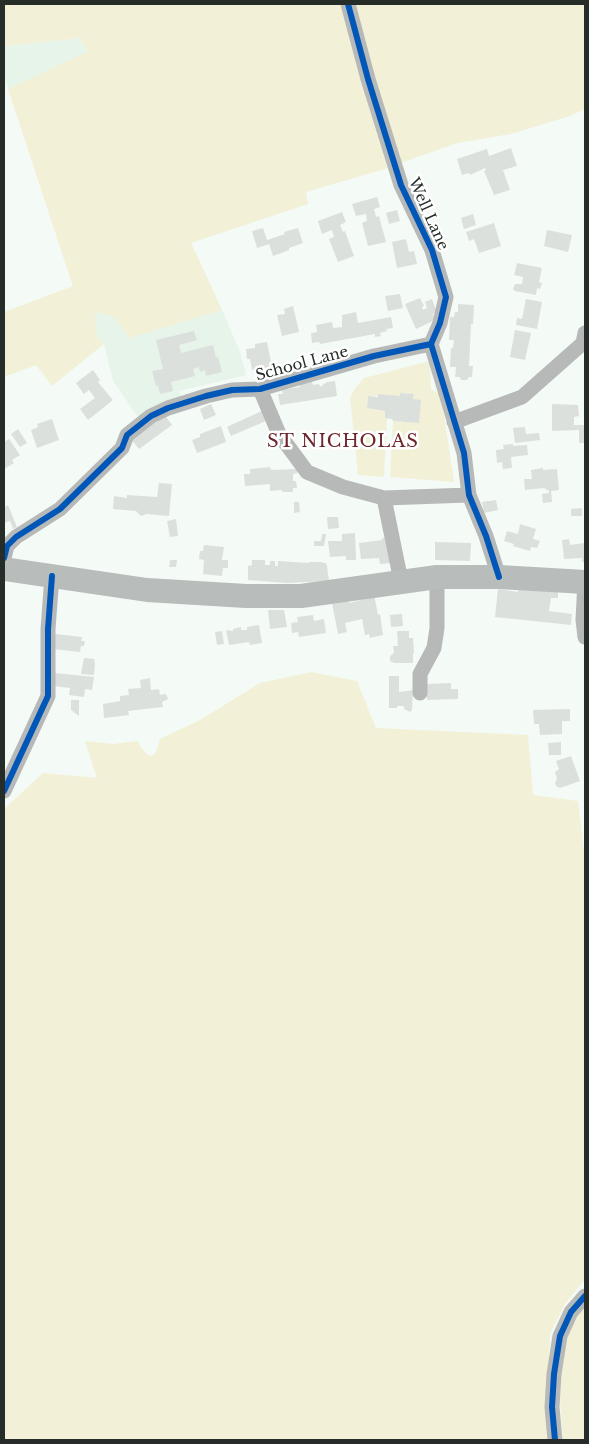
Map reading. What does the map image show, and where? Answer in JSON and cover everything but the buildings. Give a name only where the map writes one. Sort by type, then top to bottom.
[{"type":"main road","points":[[4,569],[147,590],[246,596],[301,596],[437,577],[499,577],[585,582]]},
{"type":"street","name":"Well Lane","points":[[348,4],[368,79],[401,185],[432,250],[446,297],[440,323],[431,344]]},
{"type":"street","points":[[454,422],[522,397],[583,343],[585,333]]},
{"type":"street","name":"School Lane","points":[[4,558],[7,546],[16,537],[60,509],[122,448],[127,436],[152,416],[168,408],[206,396],[232,390],[260,389],[374,356],[431,344]]},
{"type":"street","points":[[431,344],[464,453],[469,495],[486,536],[499,577]]},
{"type":"street","points":[[260,389],[280,434],[307,472],[343,487],[384,498],[469,495]]},
{"type":"street","points":[[384,498],[401,582]]},
{"type":"street","points":[[4,791],[48,696],[48,628],[52,576]]},
{"type":"street","points":[[420,693],[420,674],[434,648],[437,628],[437,577]]},
{"type":"street","points":[[585,582],[583,620],[585,637]]},
{"type":"street","points":[[555,1440],[552,1407],[560,1336],[571,1312],[585,1296]]},
{"type":"shaded area","points":[[80,38],[191,243],[240,352],[246,375],[179,391],[181,398],[138,417],[113,381],[104,344],[97,337],[95,326],[73,286],[4,76],[4,46]]},
{"type":"green space","points":[[4,4],[341,4],[371,115],[388,168],[306,192],[308,204],[191,243],[222,310],[129,338],[114,318],[95,312],[97,337],[104,344],[52,386],[36,365],[4,377],[4,312],[73,286],[8,89],[87,52],[92,59],[80,38],[4,46]]},
{"type":"green space","points":[[353,4],[585,4],[585,109],[570,116],[511,134],[457,143],[401,163],[372,73]]},
{"type":"green space","points":[[430,361],[431,389],[441,395],[454,482],[390,477],[393,421],[419,423],[413,394],[401,393],[400,396],[368,396],[367,408],[385,411],[385,418],[387,418],[384,477],[358,475],[350,397],[356,387],[364,378]]},
{"type":"green space","points":[[311,672],[357,681],[376,728],[528,735],[533,795],[578,801],[585,861],[585,1279],[565,1304],[550,1334],[546,1413],[552,1440],[4,1440],[4,809],[43,773],[97,778],[85,741],[113,744],[137,741],[146,754],[152,756],[156,752],[160,739],[200,720],[260,683]]},
{"type":"green space","points":[[585,1306],[585,1440],[563,1440],[560,1400],[562,1357],[570,1324]]},
{"type":"cycle path","points":[[348,4],[368,79],[401,185],[432,250],[446,297],[440,323],[431,344],[464,453],[469,495],[486,536],[499,577]]},
{"type":"cycle path","points":[[4,558],[7,546],[16,537],[60,509],[122,448],[127,435],[151,416],[168,408],[206,396],[232,390],[260,389],[374,356],[431,344]]},
{"type":"cycle path","points":[[4,791],[48,696],[48,629],[52,576]]},
{"type":"cycle path","points":[[555,1440],[552,1407],[554,1374],[560,1336],[571,1312],[585,1296]]},
{"type":"district","name":"ST NICHOLAS","points":[[343,442]]}]
